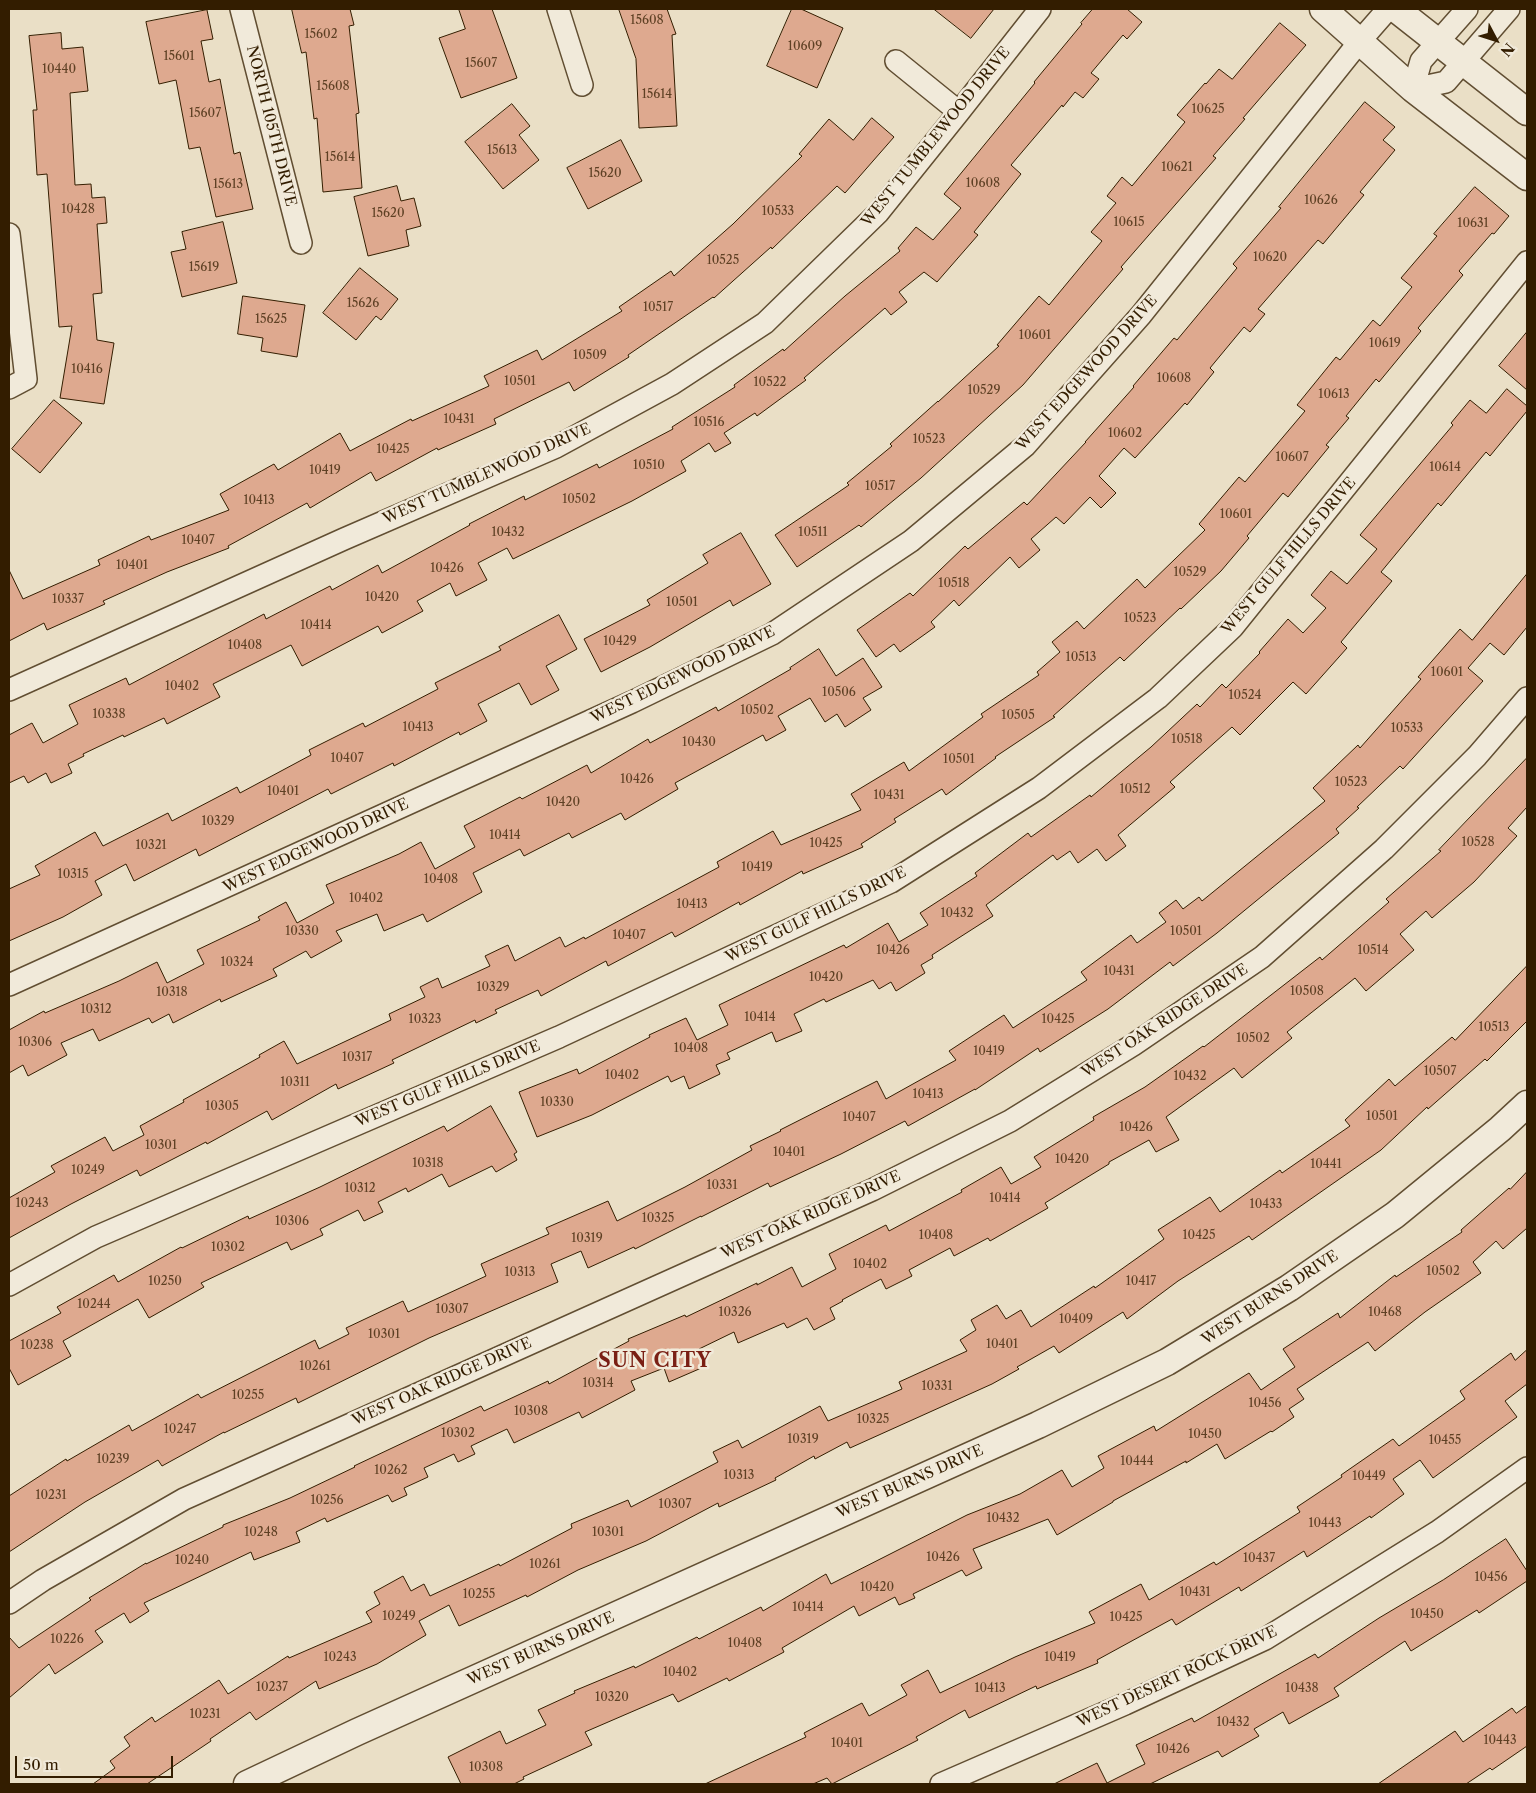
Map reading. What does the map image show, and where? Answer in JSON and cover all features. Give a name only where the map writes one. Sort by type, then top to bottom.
[{"type":"street","name":"NORTH 105TH DRIVE","points":[[241,9],[301,243]]},
{"type":"street","points":[[558,9],[582,85]]},
{"type":"street","name":"WEST TUMBLEWOOD DRIVE","points":[[9,690],[556,446],[672,384],[765,323],[878,213],[1040,9]]},
{"type":"street","points":[[1323,9],[1413,89],[1527,178]]},
{"type":"street","name":"WEST EDGEWOOD DRIVE","points":[[9,986],[632,702],[772,634],[911,541],[1025,446],[1141,315],[1360,41],[1388,9]]},
{"type":"street","points":[[1396,9],[1527,112]]},
{"type":"street","points":[[1413,89],[1421,61],[1466,9]]},
{"type":"street","points":[[1413,89],[1446,82],[1509,9]]},
{"type":"street","points":[[896,62],[959,112]]},
{"type":"street","points":[[9,234],[26,379],[9,388]]},
{"type":"street","name":"WEST GULF HILLS DRIVE","points":[[9,1285],[96,1237],[559,1036],[891,882],[1039,788],[1158,698],[1233,627],[1527,262]]},
{"type":"street","name":"WEST OAK RIDGE DRIVE","points":[[9,1603],[43,1580],[184,1499],[872,1190],[1010,1121],[1133,1044],[1262,956],[1390,842],[1477,756],[1527,698]]},
{"type":"street","name":"WEST BURNS DRIVE","points":[[247,1784],[1038,1425],[1167,1362],[1289,1288],[1395,1215],[1500,1129],[1527,1104]]},
{"type":"street","name":"WEST DESERT ROCK DRIVE","points":[[941,1784],[1125,1704],[1265,1638],[1437,1532],[1527,1468]]},
{"type":"building","points":[[292,9],[350,9],[354,25],[349,26],[359,113],[356,114],[362,188],[323,192],[317,118],[314,119],[306,52],[302,53]]},
{"type":"building","points":[[459,9],[492,9],[517,78],[461,98],[439,38],[465,29]]},
{"type":"building","points":[[619,9],[667,9],[676,34],[672,35],[677,126],[639,128],[636,59]]},
{"type":"building","points":[[792,9],[801,9],[843,28],[817,88],[767,66]]},
{"type":"building","points":[[934,9],[994,9],[971,38]]},
{"type":"building","points":[[1093,9],[1127,9],[1142,22],[1127,39],[1123,35],[1091,73],[1099,79],[1083,98],[1075,92],[1011,165],[1021,174],[974,232],[978,235],[937,282],[924,272],[899,292],[907,302],[891,315],[885,308],[804,378],[806,380],[757,416],[755,413],[724,433],[731,443],[715,452],[709,443],[681,461],[686,471],[632,501],[513,559],[507,548],[478,563],[487,580],[456,596],[450,583],[417,601],[423,611],[382,633],[378,626],[302,666],[291,645],[213,684],[220,697],[167,724],[164,718],[83,754],[84,756],[68,764],[72,773],[51,783],[46,773],[28,783],[24,776],[9,783],[9,735],[32,723],[43,743],[78,724],[69,705],[126,678],[129,685],[264,614],[266,619],[330,586],[332,590],[378,565],[382,573],[469,524],[524,496],[525,500],[597,464],[599,468],[673,429],[672,427],[735,387],[734,385],[783,349],[784,351],[845,296],[900,251],[898,248],[916,227],[933,240],[961,208],[944,194]]},
{"type":"building","points":[[207,10],[213,39],[201,41],[209,82],[220,79],[234,154],[240,152],[253,209],[216,217],[200,147],[189,149],[176,80],[159,84],[146,22]]},
{"type":"building","points":[[1280,23],[1306,45],[1243,118],[1245,119],[1213,156],[1216,158],[1121,267],[1123,269],[1023,385],[921,478],[861,527],[859,525],[797,567],[775,535],[849,485],[847,483],[892,446],[890,444],[999,346],[997,345],[1039,296],[1049,305],[1102,241],[1091,232],[1116,203],[1107,196],[1122,177],[1132,186],[1185,122],[1177,115],[1205,83],[1219,69],[1232,79]]},
{"type":"building","points":[[61,33],[62,49],[83,47],[88,91],[70,93],[75,185],[91,184],[92,198],[105,197],[107,223],[97,224],[102,293],[93,294],[97,340],[114,343],[104,404],[60,398],[72,326],[59,327],[47,174],[37,175],[33,110],[37,110],[29,36]]},
{"type":"building","points":[[1365,102],[1395,127],[1383,140],[1395,150],[1360,192],[1364,195],[1323,244],[1318,240],[1258,309],[1265,314],[1250,332],[1244,327],[1210,368],[1214,372],[1187,405],[1185,403],[1135,458],[1124,448],[1099,476],[1116,493],[1101,508],[1090,497],[1064,524],[1056,517],[1031,539],[1040,550],[1019,568],[1010,557],[959,606],[954,600],[931,622],[935,627],[900,652],[894,644],[876,657],[857,630],[910,593],[913,596],[965,546],[968,549],[1024,502],[1027,505],[1086,442],[1174,338],[1177,340],[1237,268],[1233,264],[1281,208],[1279,207]]},
{"type":"building","points":[[512,104],[530,126],[519,135],[539,160],[503,189],[465,142]]},
{"type":"building","points":[[872,118],[894,137],[845,193],[837,186],[772,249],[771,247],[714,298],[628,355],[629,357],[574,391],[569,382],[494,419],[496,424],[438,450],[437,448],[376,481],[371,472],[310,508],[307,503],[228,546],[229,548],[167,572],[103,601],[105,604],[47,630],[44,623],[9,641],[9,570],[23,599],[100,565],[98,560],[149,536],[151,540],[229,510],[220,494],[274,464],[278,470],[340,433],[350,451],[411,419],[412,421],[489,386],[484,376],[537,350],[542,360],[622,311],[619,307],[671,271],[674,276],[733,224],[802,156],[799,154],[829,119],[853,140]]},
{"type":"building","points":[[621,140],[642,181],[588,209],[567,168]]},
{"type":"building","points":[[397,186],[401,201],[414,198],[421,226],[406,230],[409,246],[368,256],[354,197]]},
{"type":"building","points":[[1475,187],[1509,216],[1459,271],[1463,275],[1418,328],[1421,331],[1379,382],[1376,379],[1346,416],[1349,418],[1326,445],[1329,447],[1288,497],[1283,493],[1221,571],[1124,661],[1120,657],[1053,716],[1055,717],[995,757],[946,795],[942,789],[894,819],[896,822],[861,844],[863,847],[803,874],[802,871],[740,905],[739,902],[675,937],[672,932],[608,966],[606,961],[541,996],[538,990],[495,1010],[497,1013],[476,1023],[475,1020],[392,1060],[394,1063],[338,1089],[336,1084],[272,1120],[267,1111],[207,1144],[206,1142],[140,1176],[137,1170],[9,1238],[9,1198],[55,1172],[51,1166],[105,1137],[113,1151],[144,1135],[140,1126],[184,1102],[183,1100],[260,1057],[259,1055],[284,1041],[297,1064],[391,1020],[389,1014],[425,997],[420,987],[438,978],[442,988],[490,966],[485,956],[508,945],[515,961],[560,937],[565,947],[584,937],[585,939],[719,867],[717,862],[773,831],[781,845],[861,810],[851,794],[904,762],[909,771],[983,717],[981,714],[1039,675],[1037,672],[1060,652],[1052,642],[1077,621],[1084,629],[1137,579],[1145,588],[1205,530],[1199,524],[1239,477],[1245,482],[1305,411],[1297,405],[1336,357],[1340,360],[1373,320],[1380,326],[1412,287],[1401,278],[1437,236],[1434,234]]},
{"type":"building","points":[[223,222],[237,283],[182,297],[171,252],[186,249],[182,232]]},
{"type":"building","points":[[360,268],[398,299],[381,320],[376,316],[356,340],[323,313]]},
{"type":"building","points":[[243,296],[305,305],[297,357],[261,351],[263,338],[238,334]]},
{"type":"building","points":[[1527,332],[1527,390],[1499,366]]},
{"type":"building","points":[[1507,389],[1527,406],[1527,411],[1490,456],[1486,452],[1441,506],[1438,503],[1381,572],[1392,581],[1341,642],[1347,648],[1306,694],[1293,682],[1240,735],[1232,727],[1170,782],[1175,787],[1118,835],[1126,846],[1106,861],[1097,849],[1078,863],[1070,851],[1057,860],[1053,855],[986,905],[993,916],[932,955],[933,958],[921,965],[925,973],[896,991],[891,982],[879,989],[873,980],[826,1002],[824,999],[794,1014],[802,1031],[776,1042],[772,1032],[727,1053],[730,1059],[716,1065],[720,1074],[689,1089],[684,1076],[671,1082],[668,1076],[592,1115],[537,1137],[519,1092],[577,1069],[579,1074],[650,1037],[649,1035],[686,1018],[697,1040],[728,1025],[719,1005],[844,945],[846,948],[888,923],[899,942],[928,925],[920,913],[977,876],[975,873],[1028,833],[1031,837],[1090,795],[1091,797],[1151,747],[1197,704],[1200,707],[1222,684],[1226,688],[1260,653],[1288,619],[1303,633],[1326,608],[1311,595],[1331,571],[1347,584],[1377,549],[1360,535],[1453,425],[1451,423],[1470,400],[1486,413]]},
{"type":"building","points":[[54,400],[82,423],[40,473],[12,449]]},
{"type":"building","points":[[741,533],[771,584],[733,606],[730,600],[650,647],[601,672],[584,639],[650,605],[647,600],[708,563],[703,555]]},
{"type":"building","points":[[1527,574],[1527,627],[1504,655],[1490,643],[1468,668],[1483,681],[1403,769],[1400,766],[1357,807],[1359,808],[1336,829],[1339,833],[1217,933],[1173,966],[1170,962],[1108,1009],[1040,1052],[1038,1048],[975,1090],[908,1126],[905,1121],[841,1154],[770,1187],[768,1183],[635,1249],[634,1247],[588,1268],[581,1251],[551,1264],[558,1282],[429,1338],[298,1403],[296,1398],[224,1432],[162,1466],[158,1460],[85,1502],[9,1552],[9,1496],[66,1459],[67,1461],[129,1425],[132,1431],[198,1394],[201,1398],[315,1340],[319,1349],[349,1334],[346,1328],[403,1301],[408,1312],[486,1276],[481,1264],[549,1234],[546,1228],[608,1201],[617,1221],[685,1187],[752,1150],[750,1146],[877,1081],[886,1099],[956,1060],[949,1051],[1004,1015],[1013,1028],[1087,980],[1081,972],[1131,935],[1137,943],[1166,922],[1159,913],[1176,900],[1183,909],[1199,897],[1202,901],[1325,801],[1313,788],[1358,745],[1360,748],[1421,679],[1418,677],[1460,629],[1472,640]]},
{"type":"building","points":[[559,615],[577,649],[546,666],[559,690],[531,705],[519,683],[478,704],[487,721],[460,735],[459,732],[394,766],[393,763],[331,794],[328,789],[199,856],[196,849],[134,881],[126,864],[95,881],[102,895],[63,917],[9,941],[9,889],[40,875],[35,866],[95,832],[103,846],[168,813],[172,821],[237,787],[240,793],[311,755],[309,750],[363,723],[365,727],[438,689],[435,683],[501,650],[499,647]]},
{"type":"building","points":[[819,649],[836,676],[863,658],[882,687],[863,698],[871,710],[845,727],[837,714],[825,722],[810,698],[778,716],[786,730],[766,741],[763,735],[675,783],[678,789],[625,820],[621,813],[572,838],[569,833],[524,856],[520,849],[473,873],[482,892],[427,922],[423,914],[384,931],[377,914],[336,931],[342,941],[311,958],[306,951],[273,969],[277,976],[221,1002],[220,999],[173,1023],[169,1014],[152,1023],[149,1018],[99,1041],[93,1029],[61,1043],[67,1055],[28,1076],[23,1065],[9,1073],[9,1030],[44,1011],[45,1013],[119,981],[157,962],[167,983],[204,964],[197,950],[260,920],[258,917],[286,902],[297,923],[334,903],[326,885],[399,854],[421,842],[435,869],[475,847],[464,826],[520,797],[522,799],[587,765],[591,773],[648,739],[650,743],[716,707],[718,711],[791,669]]},
{"type":"building","points":[[1527,758],[1527,807],[1508,828],[1517,836],[1474,882],[1432,918],[1426,911],[1400,934],[1414,950],[1366,991],[1355,978],[1287,1032],[1292,1038],[1242,1078],[1234,1068],[1166,1117],[1179,1140],[1156,1152],[1149,1140],[1109,1162],[1109,1164],[1045,1203],[1048,1208],[990,1241],[988,1238],[954,1256],[950,1248],[909,1270],[912,1276],[886,1289],[881,1279],[830,1308],[835,1319],[814,1330],[807,1318],[787,1328],[784,1323],[738,1343],[734,1332],[699,1349],[706,1366],[669,1382],[664,1368],[631,1381],[635,1390],[582,1418],[579,1412],[514,1443],[507,1429],[471,1446],[475,1454],[458,1462],[454,1454],[424,1468],[428,1477],[404,1488],[407,1495],[392,1502],[388,1495],[327,1522],[325,1518],[296,1532],[300,1542],[254,1560],[251,1552],[144,1603],[149,1611],[130,1623],[124,1613],[95,1631],[103,1642],[55,1674],[49,1664],[9,1698],[9,1637],[19,1648],[91,1600],[89,1598],[146,1563],[223,1527],[223,1525],[290,1498],[481,1406],[484,1411],[548,1381],[549,1384],[629,1341],[628,1339],[685,1315],[686,1317],[792,1267],[802,1287],[836,1269],[829,1254],[886,1225],[889,1231],[962,1192],[961,1190],[1001,1167],[1011,1184],[1041,1167],[1034,1157],[1094,1120],[1093,1117],[1145,1087],[1204,1047],[1320,957],[1322,960],[1389,902],[1386,899],[1441,851],[1439,850]]},
{"type":"building","points":[[1527,966],[1527,1021],[1487,1061],[1485,1059],[1428,1109],[1427,1107],[1381,1150],[1252,1240],[1249,1236],[1178,1281],[1127,1319],[1123,1312],[1059,1353],[1054,1346],[992,1384],[850,1448],[847,1442],[815,1459],[814,1456],[775,1478],[776,1480],[719,1507],[718,1503],[646,1541],[578,1570],[527,1597],[526,1595],[459,1626],[449,1605],[419,1621],[426,1635],[377,1664],[319,1689],[316,1681],[256,1720],[250,1712],[147,1784],[93,1784],[115,1768],[110,1761],[130,1746],[124,1737],[152,1717],[155,1722],[219,1680],[228,1694],[288,1656],[289,1658],[372,1622],[366,1612],[380,1604],[374,1592],[403,1576],[411,1591],[424,1584],[430,1596],[499,1564],[500,1566],[572,1528],[571,1524],[628,1500],[631,1507],[718,1462],[713,1452],[738,1440],[742,1448],[820,1406],[828,1421],[902,1389],[899,1382],[967,1351],[960,1340],[976,1330],[971,1320],[997,1305],[1006,1319],[1021,1310],[1031,1327],[1094,1286],[1095,1288],[1164,1239],[1158,1230],[1210,1197],[1220,1212],[1280,1170],[1282,1173],[1350,1126],[1345,1120],[1389,1079],[1395,1086],[1452,1037],[1455,1040]]},
{"type":"building","points":[[491,1106],[517,1152],[514,1154],[517,1160],[496,1172],[492,1166],[449,1187],[442,1174],[408,1192],[406,1188],[378,1202],[383,1212],[364,1221],[358,1210],[320,1229],[323,1235],[291,1250],[287,1242],[201,1283],[204,1287],[149,1318],[138,1299],[63,1341],[71,1356],[18,1385],[9,1368],[9,1341],[61,1313],[57,1307],[114,1275],[118,1282],[181,1247],[248,1216],[249,1219],[320,1187],[444,1126],[447,1131]]},
{"type":"building","points":[[1527,1172],[1527,1228],[1503,1249],[1496,1241],[1473,1262],[1481,1273],[1425,1312],[1375,1351],[1368,1342],[1297,1389],[1304,1399],[1289,1409],[1294,1417],[1225,1459],[1217,1444],[1186,1463],[1186,1461],[1113,1501],[1057,1535],[1048,1519],[973,1549],[982,1568],[966,1576],[962,1570],[913,1594],[915,1598],[899,1605],[895,1597],[859,1616],[854,1606],[782,1648],[784,1652],[729,1681],[727,1678],[678,1702],[673,1694],[585,1732],[592,1745],[523,1777],[524,1779],[514,1784],[461,1784],[448,1757],[500,1731],[506,1744],[546,1725],[538,1710],[575,1693],[574,1691],[634,1666],[635,1668],[697,1637],[699,1639],[761,1607],[763,1611],[826,1574],[831,1584],[967,1515],[1020,1494],[1062,1470],[1072,1487],[1104,1468],[1098,1456],[1154,1426],[1156,1431],[1249,1373],[1261,1390],[1295,1367],[1283,1349],[1338,1313],[1340,1318],[1395,1275],[1396,1277],[1462,1232],[1461,1230],[1510,1189]]},
{"type":"building","points":[[1527,1350],[1527,1384],[1505,1401],[1517,1417],[1433,1478],[1420,1460],[1393,1479],[1404,1494],[1371,1518],[1370,1516],[1307,1557],[1304,1551],[1241,1591],[1239,1587],[1176,1625],[1172,1619],[1097,1660],[1098,1663],[1037,1689],[1036,1686],[969,1718],[965,1710],[916,1737],[918,1740],[832,1784],[827,1778],[813,1784],[705,1784],[806,1737],[804,1733],[862,1703],[869,1716],[907,1695],[901,1685],[928,1670],[940,1693],[1015,1657],[1095,1623],[1089,1612],[1141,1584],[1149,1600],[1214,1562],[1216,1565],[1300,1512],[1297,1507],[1342,1477],[1341,1475],[1393,1439],[1399,1446],[1465,1399],[1460,1391],[1511,1353],[1515,1360]]},
{"type":"building","points":[[1506,1539],[1527,1571],[1527,1581],[1479,1613],[1477,1610],[1411,1651],[1405,1641],[1334,1688],[1339,1696],[1289,1724],[1283,1712],[1254,1729],[1259,1736],[1222,1757],[1218,1751],[1150,1784],[1054,1784],[1097,1763],[1107,1783],[1145,1764],[1136,1745],[1192,1718],[1194,1722],[1315,1654],[1318,1658]]},
{"type":"building","points":[[1527,1706],[1527,1746],[1492,1770],[1490,1768],[1466,1784],[1378,1784],[1455,1731],[1463,1742],[1512,1708],[1516,1713]]},
{"type":"district","name":"SUN CITY","points":[[655,1361]]}]
